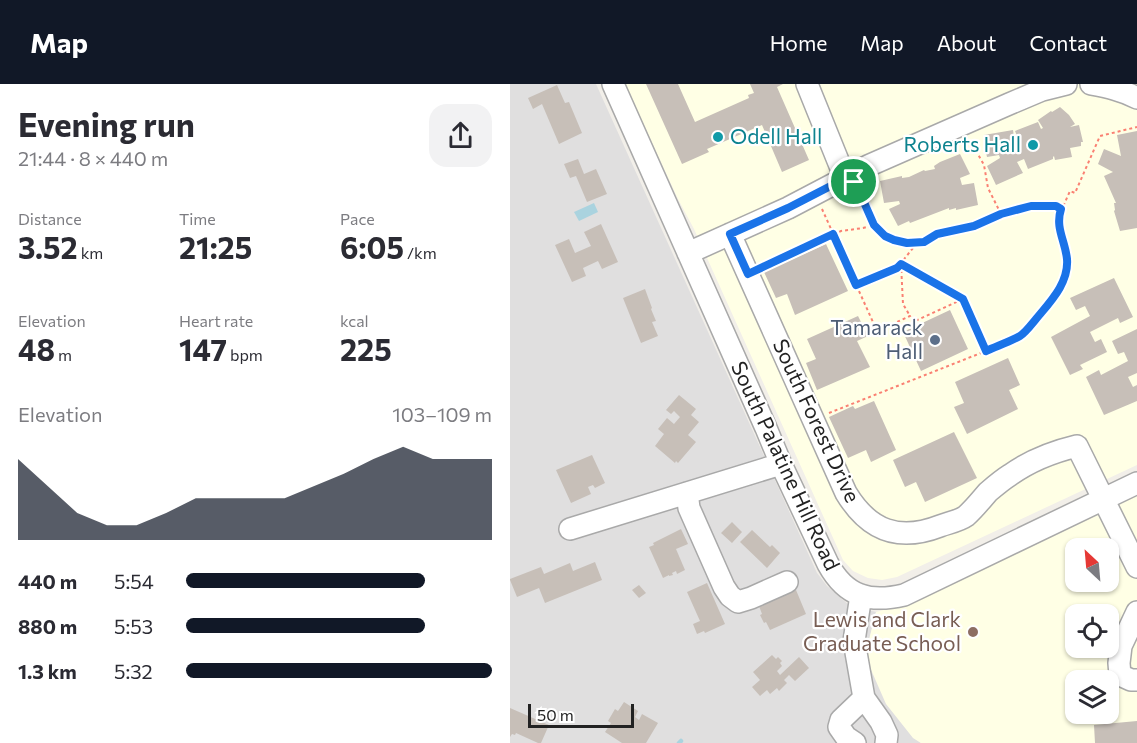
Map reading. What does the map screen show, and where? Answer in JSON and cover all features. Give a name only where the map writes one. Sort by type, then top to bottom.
[{"type":"street","name":"South Palatine Hill Road","points":[[613,84],[781,464],[833,574],[840,582],[864,597],[892,598],[904,595],[1137,483]]},
{"type":"street","points":[[807,84],[848,177]]},
{"type":"street","points":[[688,253],[962,125],[1027,96],[1066,84]]},
{"type":"street","points":[[1091,84],[1126,92],[1137,98]]},
{"type":"street","name":"South Forest Drive","points":[[730,234],[846,493],[868,520],[886,530],[910,534],[930,530],[965,516],[995,486],[1041,456],[1077,446],[1104,499]]},
{"type":"street","points":[[570,529],[781,464]]},
{"type":"street","points":[[687,493],[689,508],[705,547],[730,596],[738,602],[788,582]]},
{"type":"street","points":[[1104,499],[1137,567]]},
{"type":"street","points":[[861,595],[854,641],[864,698],[881,722],[887,735],[886,743]]},
{"type":"street","points":[[1129,678],[1119,663],[1121,646],[1137,612]]},
{"type":"street","points":[[855,743],[846,737],[839,727],[841,720],[864,698]]},
{"type":"path","points":[[962,125],[984,165],[988,188],[1001,214]]},
{"type":"path","points":[[830,413],[1022,335],[1055,296],[1064,276],[1067,264],[1066,254],[1058,218],[1070,191],[1075,193],[1100,136],[1137,127]]},
{"type":"path","points":[[848,177],[874,225],[885,236],[907,243],[924,242]]},
{"type":"path","points":[[816,194],[878,331],[910,316]]},
{"type":"path","points":[[856,285],[897,268],[913,248],[937,234],[974,226],[1001,214],[1031,206],[1056,206],[1061,209]]},
{"type":"path","points":[[748,274],[833,234],[874,225]]},
{"type":"path","points":[[901,264],[963,299],[986,351]]},
{"type":"path","points":[[901,264],[903,304],[913,322],[963,299]]},
{"type":"shaded area","points":[[510,84],[596,84],[817,573],[827,586],[850,606],[876,612],[865,656],[913,737],[921,743],[510,743]]},
{"type":"shaded area","points":[[625,84],[1137,84],[1137,465],[897,577],[882,580],[868,578],[853,571],[843,560],[694,229]]},
{"type":"shaded area","name":"Lewis and Clark Graduate School","points":[[1137,493],[1137,743],[921,743],[913,738],[886,704],[865,656],[876,612],[913,602]]},
{"type":"water","points":[[594,203],[598,212],[579,221],[574,212]]},
{"type":"building","name":"Odell Hall","points":[[646,84],[678,84],[695,122],[749,98],[748,95],[754,93],[750,84],[783,84],[777,87],[809,160],[782,172],[762,125],[707,149],[709,152],[682,164]]},
{"type":"building","points":[[557,85],[565,103],[569,102],[582,133],[559,144],[542,104],[533,109],[528,98]]},
{"type":"building","name":"Roberts Hall","points":[[1060,107],[1075,124],[1070,127],[1079,125],[1083,142],[1081,146],[1070,148],[1072,157],[1055,160],[1054,156],[1053,159],[1028,169],[1024,159],[1017,162],[1023,173],[996,185],[987,166],[1000,158],[999,155],[987,157],[984,135],[1013,130],[1014,137],[1017,136],[1015,131],[1038,122],[1041,129],[1043,128],[1038,120]]},
{"type":"building","points":[[1137,131],[1137,228],[1120,231],[1114,211],[1114,203],[1116,203],[1104,176],[1113,172],[1098,164],[1104,149],[1121,156],[1117,135]]},
{"type":"building","points":[[960,154],[970,174],[960,178],[962,185],[974,183],[978,205],[956,210],[956,208],[949,210],[949,208],[898,226],[889,209],[900,204],[899,201],[884,203],[880,181],[902,176],[902,178],[909,177],[924,170],[935,169],[934,166],[940,162]]},
{"type":"building","points":[[578,159],[584,174],[596,169],[607,194],[587,202],[576,176],[570,178],[564,164]]},
{"type":"building","points":[[601,224],[618,262],[602,269],[598,261],[583,268],[586,276],[572,282],[555,245],[569,239],[575,253],[591,246],[584,232]]},
{"type":"building","points":[[826,244],[848,291],[795,315],[787,294],[776,298],[764,272]]},
{"type":"building","points":[[1114,278],[1133,317],[1120,323],[1118,318],[1090,332],[1095,342],[1101,339],[1107,352],[1080,365],[1083,369],[1070,375],[1051,337],[1090,316],[1085,306],[1076,310],[1070,298]]},
{"type":"building","points":[[645,289],[656,321],[652,322],[658,336],[641,343],[623,298]]},
{"type":"building","name":"Tamarack Hall","points":[[950,310],[968,349],[921,371],[903,332]]},
{"type":"building","points":[[858,316],[868,336],[857,341],[870,367],[817,390],[806,363],[816,359],[807,339]]},
{"type":"building","points":[[1137,329],[1137,373],[1128,377],[1133,387],[1137,385],[1137,401],[1104,415],[1086,377],[1099,370],[1101,375],[1128,361],[1124,352],[1118,354],[1112,341]]},
{"type":"building","points":[[1008,358],[1020,385],[1009,390],[1018,409],[967,434],[954,407],[964,403],[955,382]]},
{"type":"building","points":[[679,395],[696,409],[691,415],[699,422],[688,435],[696,442],[678,463],[676,461],[675,463],[655,446],[664,434],[658,429],[667,418],[674,424],[680,417],[674,411],[671,414],[666,410]]},
{"type":"building","points":[[874,401],[896,450],[871,462],[866,450],[848,458],[829,417],[853,406],[855,409]]},
{"type":"building","points":[[954,432],[977,478],[925,502],[916,482],[905,487],[893,460]]},
{"type":"building","points":[[592,455],[605,483],[595,488],[593,485],[588,487],[591,494],[571,503],[556,470]]},
{"type":"building","points":[[732,522],[742,532],[732,543],[721,533]]},
{"type":"building","points":[[681,529],[688,544],[676,549],[685,570],[677,574],[676,571],[672,573],[673,575],[663,578],[649,547]]},
{"type":"building","points":[[752,530],[780,553],[767,568],[740,542]]},
{"type":"building","points":[[595,562],[602,580],[545,603],[539,588],[517,597],[510,580],[541,567],[544,574],[570,563],[573,571]]},
{"type":"building","points":[[707,583],[725,624],[697,634],[693,624],[700,621],[687,592]]},
{"type":"building","points":[[639,585],[646,593],[639,598],[632,590]]},
{"type":"building","points":[[796,590],[806,614],[770,630],[760,615],[762,614],[759,606],[768,602],[766,599],[780,594],[781,597]]},
{"type":"building","points":[[772,655],[782,661],[780,663],[782,666],[777,671],[780,675],[799,657],[809,668],[795,681],[789,675],[784,680],[787,683],[779,691],[777,688],[770,694],[767,690],[760,696],[752,687],[760,680],[753,672]]},
{"type":"building","points":[[624,702],[638,711],[635,717],[639,720],[642,714],[658,723],[646,743],[622,743],[605,732],[611,723],[608,721],[615,709],[618,711]]},
{"type":"building","points":[[510,708],[549,725],[541,743],[516,733],[510,737]]},
{"type":"building","points":[[1137,721],[1137,743],[1095,743],[1094,725]]},
{"type":"place","name":"Odell Hall","points":[[718,137]]},
{"type":"place","name":"Roberts Hall","points":[[1033,145]]},
{"type":"place","name":"Tamarack Hall","points":[[935,340]]},
{"type":"place","name":"Lewis and Clark Graduate School","points":[[973,632]]},
{"type":"route","points":[[852,175],[854,182],[874,225],[885,236],[907,243],[924,242],[937,234],[974,226],[1001,214],[1031,206],[1056,206],[1061,209],[1058,225],[1067,264],[1055,296],[1022,335],[986,351],[963,299],[901,264],[897,268],[856,285],[833,234],[748,274],[730,234],[788,208],[852,175]]}]
